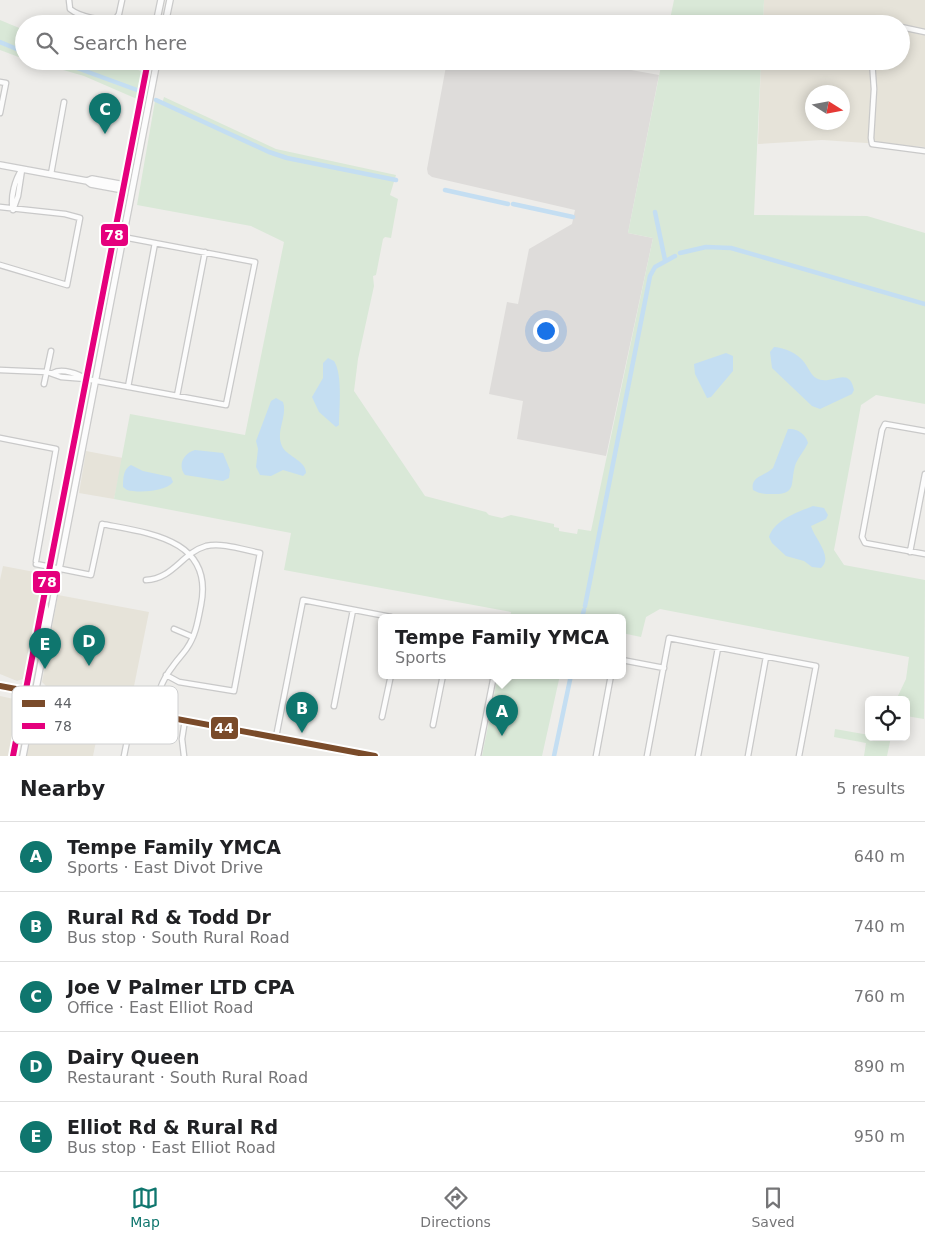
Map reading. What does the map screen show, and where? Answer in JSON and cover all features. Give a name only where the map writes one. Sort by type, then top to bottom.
[{"type":"main road","points":[[158,15],[161,0]]},
{"type":"main road","points":[[167,15],[170,0]]},
{"type":"main road","points":[[27,686],[146,70]]},
{"type":"main road","points":[[37,686],[156,70]]},
{"type":"main road","points":[[0,165],[88,181],[92,179],[118,184],[132,190]]},
{"type":"main road","points":[[77,427],[86,429]]},
{"type":"main road","points":[[44,600],[46,610],[44,628],[48,629]]},
{"type":"main road","points":[[178,719],[353,754],[375,756]]},
{"type":"street","points":[[69,0],[70,9],[75,13],[83,15]]},
{"type":"street","points":[[118,15],[122,0]]},
{"type":"street","points":[[910,29],[925,32]]},
{"type":"street","points":[[873,70],[874,89],[872,144],[925,151]]},
{"type":"street","points":[[0,82],[6,83],[0,113]]},
{"type":"street","points":[[51,174],[64,102]]},
{"type":"street","points":[[13,210],[22,169]]},
{"type":"street","points":[[0,207],[13,210],[64,214],[80,218],[67,285],[0,265]]},
{"type":"street","points":[[0,370],[53,373],[57,371],[65,375],[81,375],[86,379],[95,381],[226,405],[254,262],[123,237]]},
{"type":"street","points":[[128,387],[155,243]]},
{"type":"street","points":[[177,396],[205,252]]},
{"type":"street","points":[[44,384],[51,351]]},
{"type":"street","points":[[925,431],[885,424],[880,439],[862,541],[925,554]]},
{"type":"street","points":[[0,438],[56,449],[36,563],[91,575],[102,524],[167,538],[180,545],[190,555],[199,570],[202,584],[202,596],[193,637],[160,686]]},
{"type":"street","points":[[910,552],[925,474]]},
{"type":"street","points":[[146,580],[158,580],[199,549],[216,545],[260,553],[234,691],[179,682],[166,676]]},
{"type":"street","points":[[276,737],[303,600],[378,615]]},
{"type":"street","points":[[334,706],[353,610]]},
{"type":"street","points":[[174,629],[193,637]]},
{"type":"street","points":[[647,756],[669,638],[816,666],[799,756]]},
{"type":"street","points":[[698,756],[718,648]]},
{"type":"street","points":[[748,756],[766,657]]},
{"type":"street","points":[[626,661],[664,668]]},
{"type":"street","points":[[382,717],[390,679]]},
{"type":"street","points":[[433,725],[442,679]]},
{"type":"street","points":[[478,756],[493,679]]},
{"type":"street","points":[[596,756],[610,679]]},
{"type":"street","points":[[184,756],[182,739],[185,720]]},
{"type":"shaded area","points":[[764,0],[925,0],[925,147],[822,140],[758,144],[761,70],[910,70],[910,15],[763,15]]},
{"type":"shaded area","points":[[445,70],[631,70],[659,75],[628,233],[653,238],[606,456],[517,439],[523,401],[489,394],[507,302],[518,304],[529,249],[572,224],[575,210],[432,177],[428,174],[427,169]]},
{"type":"shaded area","points":[[86,451],[123,458],[114,499],[79,493]]},
{"type":"shaded area","points":[[3,566],[45,574],[26,674],[23,679],[17,681],[0,674],[0,580]]},
{"type":"shaded area","points":[[58,595],[149,612],[134,686],[46,686],[42,682]]},
{"type":"shaded area","points":[[0,696],[12,699],[12,740],[9,756],[0,756]]},
{"type":"shaded area","points":[[29,744],[95,744],[93,756],[26,756]]},
{"type":"green space","points":[[674,0],[764,0],[763,15],[671,15]]},
{"type":"green space","points":[[0,20],[15,26],[15,56],[0,50]]},
{"type":"green space","points":[[63,70],[138,70],[143,72],[137,99],[84,76]]},
{"type":"green space","points":[[660,70],[761,70],[754,215],[867,216],[925,233],[925,404],[876,395],[861,405],[834,550],[844,565],[925,580],[924,719],[910,717],[910,696],[898,696],[906,679],[909,657],[660,609],[646,617],[641,637],[626,634],[626,614],[511,614],[511,612],[284,570],[291,533],[114,499],[130,414],[245,435],[284,242],[251,226],[137,205],[155,101],[162,104],[164,97],[276,149],[396,175],[390,195],[398,199],[391,238],[385,237],[383,239],[376,275],[373,276],[374,286],[358,359],[354,391],[425,496],[486,512],[489,515],[502,518],[511,515],[554,524],[554,527],[559,528],[559,531],[577,534],[578,529],[591,531],[653,238],[628,233]]},
{"type":"green space","points":[[497,679],[559,679],[542,756],[482,756]]},
{"type":"green space","points":[[835,729],[865,734],[865,741],[890,741],[887,756],[864,756],[866,743],[834,737]]},
{"type":"water","points":[[774,347],[798,356],[816,378],[828,380],[848,378],[852,382],[854,390],[852,394],[820,409],[812,406],[772,368],[770,352]]},
{"type":"water","points":[[726,353],[733,356],[733,371],[711,397],[707,398],[695,374],[694,364]]},
{"type":"water","points":[[328,358],[334,361],[339,375],[339,425],[336,427],[319,412],[312,397],[323,378],[323,363]]},
{"type":"water","points":[[276,398],[283,402],[284,408],[280,431],[283,448],[303,465],[306,473],[303,476],[283,470],[271,476],[260,475],[256,467],[258,449],[256,441],[271,401]]},
{"type":"water","points":[[788,429],[795,429],[801,432],[808,443],[796,463],[790,490],[780,494],[772,494],[753,490],[756,479],[773,468]]},
{"type":"water","points":[[195,450],[223,453],[230,470],[229,478],[223,481],[185,475],[182,467],[183,460]]},
{"type":"water","points":[[131,465],[143,471],[171,477],[173,482],[158,490],[127,490],[123,487],[123,478],[126,469]]},
{"type":"water","points":[[813,506],[824,508],[828,515],[826,519],[811,526],[824,553],[824,564],[821,568],[812,567],[804,561],[786,556],[772,543],[769,537],[781,521]]},
{"type":"waterway","points":[[0,42],[15,48]]},
{"type":"waterway","points":[[83,70],[137,90]]},
{"type":"waterway","points":[[156,100],[269,152],[287,158],[396,180]]},
{"type":"waterway","points":[[445,190],[508,204]]},
{"type":"waterway","points":[[513,204],[573,217]]},
{"type":"waterway","points":[[655,212],[665,260]]},
{"type":"waterway","points":[[680,253],[706,247],[731,248],[925,304]]},
{"type":"waterway","points":[[585,606],[650,276],[655,267],[675,256]]},
{"type":"waterway","points":[[583,614],[584,610]]},
{"type":"waterway","points":[[554,756],[570,679]]},
{"type":"transit line","name":"78","points":[[27,686],[146,70]]},
{"type":"transit line","name":"44","points":[[0,686],[12,688]]},
{"type":"transit line","name":"44","points":[[178,719],[375,756]]},
{"type":"transit line","name":"78","points":[[13,756],[15,744]]},
{"type":"place","name":"Joe V Palmer LTD CPA","points":[[105,134]]},
{"type":"place","name":"Dairy Queen","points":[[89,666]]},
{"type":"place","name":"Elliot Rd & Rural Rd","points":[[45,669]]},
{"type":"place","name":"Rural Rd & Todd Dr","points":[[302,733]]},
{"type":"place","name":"Tempe Family YMCA","points":[[502,736]]}]
